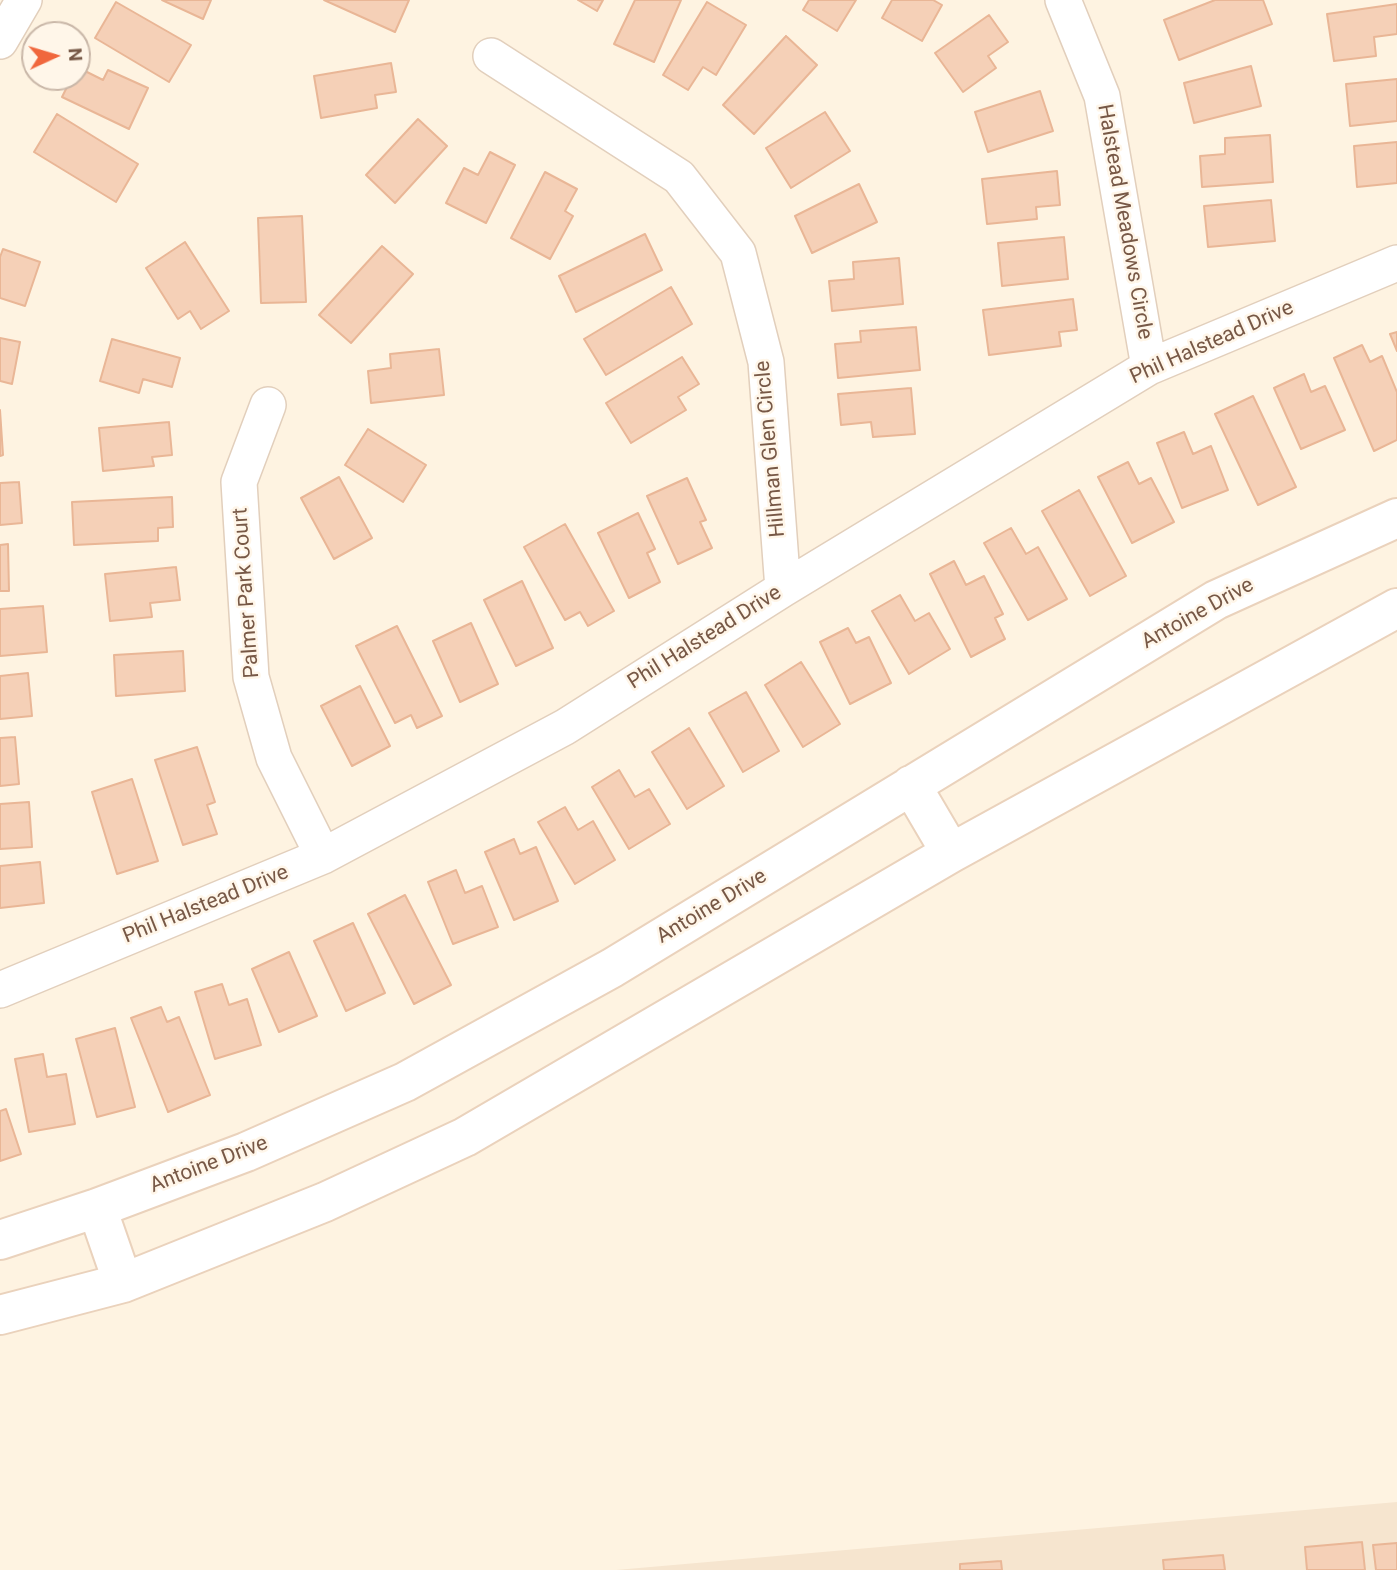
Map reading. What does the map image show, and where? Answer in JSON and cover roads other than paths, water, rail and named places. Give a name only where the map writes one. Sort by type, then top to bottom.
[{"type":"main road","name":"Antoine Drive","points":[[0,1240],[97,1208],[246,1152],[405,1082],[612,968],[1216,600],[1397,518]]},
{"type":"main road","points":[[0,1315],[123,1283],[325,1202],[465,1136],[951,853],[1397,608]]},
{"type":"main road","points":[[911,785],[951,853]]},
{"type":"main road","points":[[97,1208],[123,1283]]},
{"type":"street","points":[[0,41],[24,0]]},
{"type":"street","name":"Halstead Meadows Circle","points":[[1063,0],[1102,96],[1149,367]]},
{"type":"street","name":"Hillman Glen Circle","points":[[491,56],[679,177],[738,253],[766,362],[783,589]]},
{"type":"street","name":"Phil Halstead Drive","points":[[0,990],[323,856],[565,727],[783,589],[1149,367],[1397,263]]},
{"type":"street","name":"Palmer Park Court","points":[[268,405],[240,482],[251,677],[274,758],[323,856]]}]
